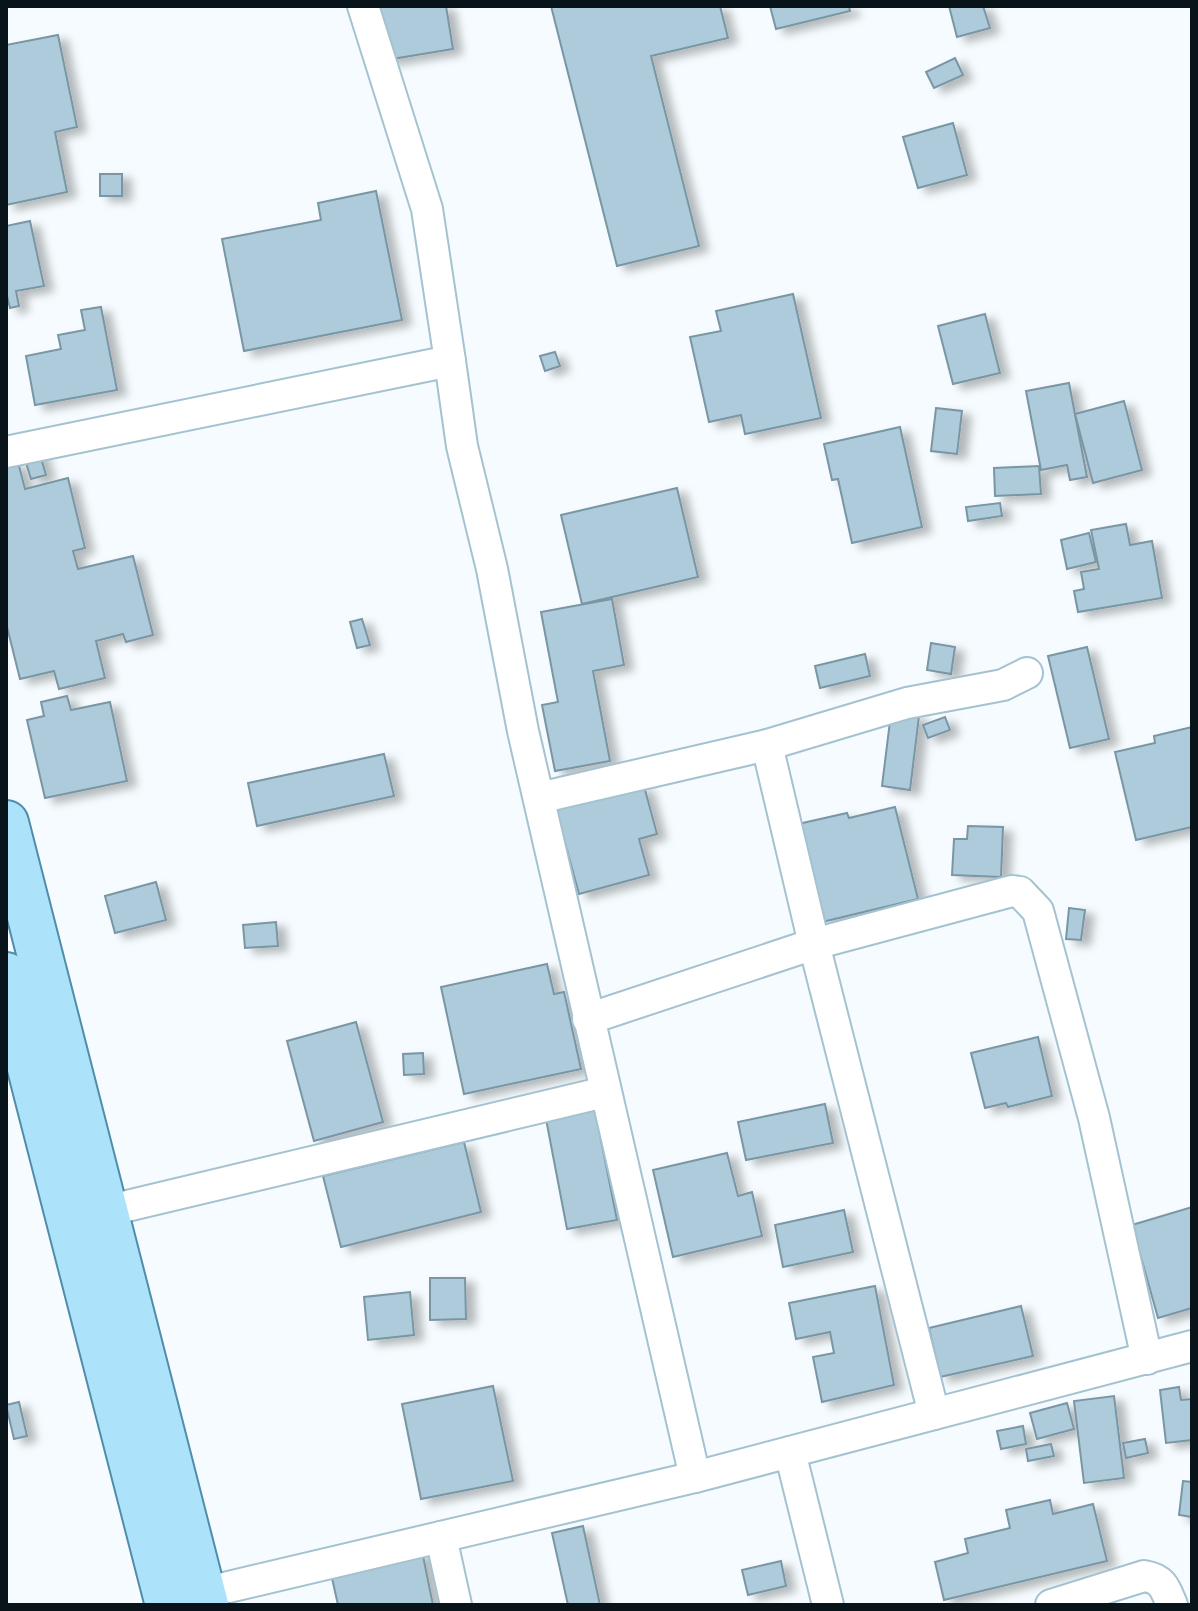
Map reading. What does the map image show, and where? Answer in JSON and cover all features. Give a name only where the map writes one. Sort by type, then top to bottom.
[{"type":"main road","points":[[6,823],[106,1211],[193,1601]]},
{"type":"main road","points":[[6,975],[193,1601]]},
{"type":"street","points":[[363,6],[427,209],[462,446],[492,569],[588,1019],[695,1477]]},
{"type":"street","points":[[6,452],[450,361]]},
{"type":"street","points":[[539,798],[767,745],[907,703],[1003,685],[1027,673]]},
{"type":"street","points":[[767,745],[814,944],[934,1414]]},
{"type":"street","points":[[588,1019],[814,944],[1012,891],[1020,892],[1038,911],[1094,1118],[1147,1359]]},
{"type":"street","points":[[106,1211],[605,1092]]},
{"type":"street","points":[[193,1601],[441,1537],[695,1477],[1192,1346]]},
{"type":"street","points":[[790,1452],[828,1605]]},
{"type":"street","points":[[441,1537],[456,1605]]},
{"type":"street","points":[[1051,1605],[1144,1576],[1156,1578],[1165,1586],[1172,1605]]},
{"type":"building","points":[[376,6],[446,6],[453,49],[386,60]]},
{"type":"building","points":[[551,6],[720,6],[728,38],[651,56],[699,246],[617,266]]},
{"type":"building","points":[[770,6],[849,6],[850,11],[776,29]]},
{"type":"building","points":[[949,6],[983,6],[990,28],[957,37]]},
{"type":"building","points":[[58,35],[77,127],[55,132],[67,192],[6,205],[6,45]]},
{"type":"building","points":[[955,58],[963,75],[934,88],[926,72]]},
{"type":"building","points":[[953,123],[967,175],[918,188],[903,137]]},
{"type":"building","points":[[100,174],[122,174],[122,196],[100,196]]},
{"type":"building","points":[[376,191],[402,320],[244,351],[222,239],[321,220],[318,203]]},
{"type":"building","points":[[30,221],[44,286],[16,291],[19,306],[10,308],[6,292],[6,226]]},
{"type":"building","points":[[793,294],[821,418],[745,434],[741,415],[709,422],[690,337],[721,331],[716,311]]},
{"type":"building","points":[[101,307],[117,390],[35,405],[26,356],[61,349],[58,335],[85,330],[81,310]]},
{"type":"building","points":[[985,314],[1000,373],[953,384],[938,326]]},
{"type":"building","points":[[555,352],[560,366],[545,371],[540,356]]},
{"type":"building","points":[[1069,383],[1087,477],[1070,480],[1067,465],[1041,470],[1026,391]]},
{"type":"building","points":[[1124,401],[1142,470],[1093,483],[1075,414]]},
{"type":"building","points":[[936,408],[962,411],[957,454],[931,451]]},
{"type":"building","points":[[900,427],[922,527],[852,543],[838,479],[832,480],[824,444]]},
{"type":"building","points":[[39,451],[46,475],[31,479],[24,456]]},
{"type":"building","points":[[18,462],[25,489],[68,478],[85,548],[73,551],[78,569],[133,556],[153,635],[126,642],[123,634],[96,641],[105,678],[59,689],[54,671],[20,679],[6,623],[6,465]]},
{"type":"building","points":[[1039,466],[1041,494],[995,496],[994,468]]},
{"type":"building","points":[[677,488],[698,577],[582,604],[561,515]]},
{"type":"building","points":[[1000,503],[1002,516],[968,521],[966,507]]},
{"type":"building","points":[[1126,524],[1130,545],[1152,541],[1162,598],[1078,612],[1074,591],[1084,589],[1081,572],[1099,569],[1091,530]]},
{"type":"building","points":[[1089,533],[1096,562],[1067,569],[1061,540]]},
{"type":"building","points":[[612,599],[624,665],[593,671],[610,761],[555,771],[542,705],[558,702],[541,612]]},
{"type":"building","points":[[362,619],[370,645],[357,648],[350,622]]},
{"type":"building","points":[[931,643],[955,647],[951,674],[927,670]]},
{"type":"building","points":[[1087,647],[1109,739],[1070,748],[1048,656]]},
{"type":"building","points":[[865,654],[870,676],[820,688],[815,666]]},
{"type":"building","points":[[67,696],[71,710],[110,702],[127,781],[45,798],[27,720],[44,716],[41,702]]},
{"type":"building","points":[[891,713],[919,716],[910,790],[882,786]]},
{"type":"building","points":[[945,717],[950,730],[928,738],[923,725]]},
{"type":"building","points":[[1192,727],[1192,827],[1136,840],[1115,752],[1155,743],[1154,736]]},
{"type":"building","points":[[384,754],[394,796],[257,826],[248,783]]},
{"type":"building","points":[[644,786],[657,834],[639,839],[649,875],[579,894],[556,810]]},
{"type":"building","points":[[895,807],[918,899],[822,922],[798,824],[847,813],[849,818]]},
{"type":"building","points":[[968,826],[1003,827],[1001,877],[952,875],[954,839],[967,839]]},
{"type":"building","points":[[156,882],[166,920],[115,933],[105,896]]},
{"type":"building","points":[[1069,908],[1085,910],[1081,940],[1066,939]]},
{"type":"building","points":[[276,922],[278,946],[245,948],[243,925]]},
{"type":"building","points":[[547,964],[554,994],[564,992],[581,1069],[464,1094],[441,987]]},
{"type":"building","points":[[356,1022],[383,1122],[314,1141],[287,1041]]},
{"type":"building","points":[[1038,1037],[1052,1096],[1008,1107],[1006,1103],[985,1108],[971,1053]]},
{"type":"building","points":[[423,1053],[424,1074],[404,1075],[403,1054]]},
{"type":"building","points":[[825,1104],[833,1143],[746,1160],[738,1122]]},
{"type":"building","points":[[595,1110],[617,1220],[567,1229],[546,1119]]},
{"type":"building","points":[[464,1142],[481,1212],[341,1247],[323,1176]]},
{"type":"building","points":[[727,1153],[738,1196],[752,1192],[762,1236],[673,1257],[653,1170]]},
{"type":"building","points":[[1192,1207],[1192,1308],[1158,1318],[1132,1225]]},
{"type":"building","points":[[844,1210],[853,1252],[783,1267],[775,1225]]},
{"type":"building","points":[[430,1278],[465,1278],[466,1319],[430,1320]]},
{"type":"building","points":[[875,1286],[894,1385],[822,1402],[813,1357],[834,1353],[830,1332],[796,1339],[789,1303]]},
{"type":"building","points":[[410,1292],[414,1335],[368,1340],[364,1297]]},
{"type":"building","points":[[1021,1306],[1033,1356],[940,1377],[929,1328]]},
{"type":"building","points":[[493,1386],[513,1481],[421,1499],[402,1404]]},
{"type":"building","points":[[1179,1387],[1181,1400],[1192,1399],[1192,1440],[1166,1443],[1160,1390]]},
{"type":"building","points":[[1114,1396],[1124,1478],[1084,1483],[1074,1401]]},
{"type":"building","points":[[19,1402],[27,1436],[14,1439],[6,1405]]},
{"type":"building","points":[[1067,1403],[1074,1429],[1037,1439],[1030,1413]]},
{"type":"building","points":[[1023,1426],[1026,1444],[1001,1449],[997,1431]]},
{"type":"building","points":[[1145,1439],[1148,1453],[1126,1458],[1123,1443]]},
{"type":"building","points":[[1051,1444],[1054,1456],[1028,1461],[1026,1449]]},
{"type":"building","points":[[1183,1481],[1192,1482],[1192,1517],[1179,1515]]},
{"type":"building","points":[[1050,1500],[1053,1514],[1093,1504],[1107,1561],[944,1600],[935,1562],[968,1553],[965,1539],[1010,1528],[1006,1510]]},
{"type":"building","points":[[583,1526],[600,1605],[568,1605],[552,1533]]},
{"type":"building","points":[[422,1551],[433,1605],[338,1605],[330,1569]]},
{"type":"building","points":[[781,1561],[786,1586],[748,1595],[742,1570]]}]
